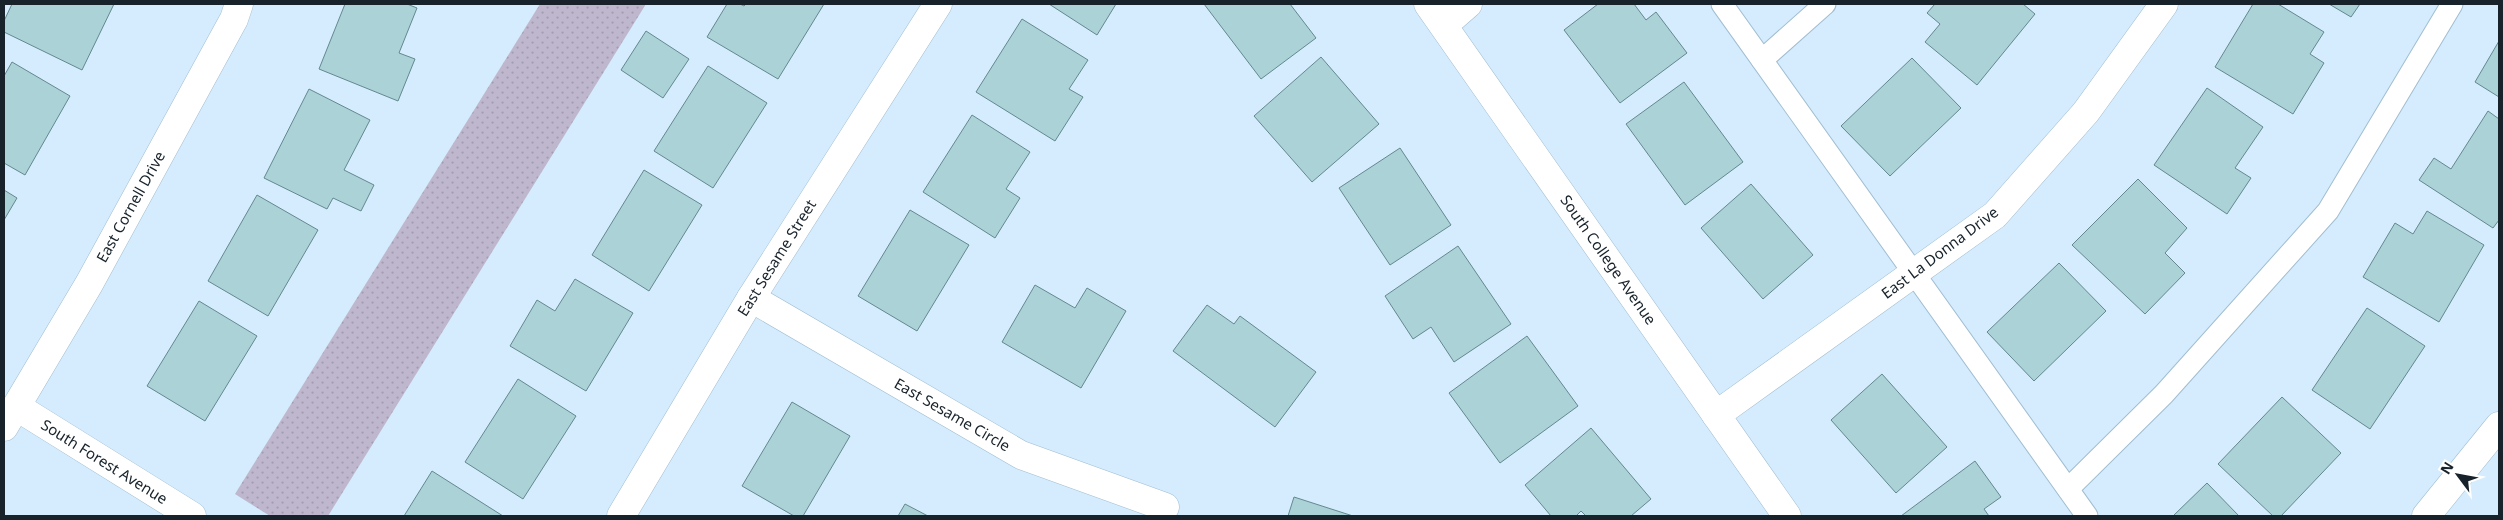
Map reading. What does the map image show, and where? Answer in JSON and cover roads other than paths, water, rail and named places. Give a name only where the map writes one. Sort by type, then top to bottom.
[{"type":"street","name":"East Cornell Drive","points":[[10,417],[89,284],[234,19],[239,4]]},
{"type":"street","name":"East Sesame Street","points":[[621,516],[751,298],[938,4]]},
{"type":"street","points":[[1436,14],[1468,4]]},
{"type":"street","name":"East La Donna Drive","points":[[1716,415],[1995,215],[2086,112],[2164,4]]},
{"type":"street","name":"South College Avenue","points":[[1436,14],[1788,516]]},
{"type":"street","name":"East Sesame Circle","points":[[751,298],[1021,456],[1165,506]]},
{"type":"street","name":"South Forest Avenue","points":[[10,417],[192,516]]},
{"type":"street","points":[[2426,516],[2499,426]]},
{"type":"lane","points":[[1722,4],[2087,516]]},
{"type":"lane","points":[[1762,60],[1825,4]]},
{"type":"lane","points":[[2068,489],[2164,394],[2328,211],[2452,4]]}]
